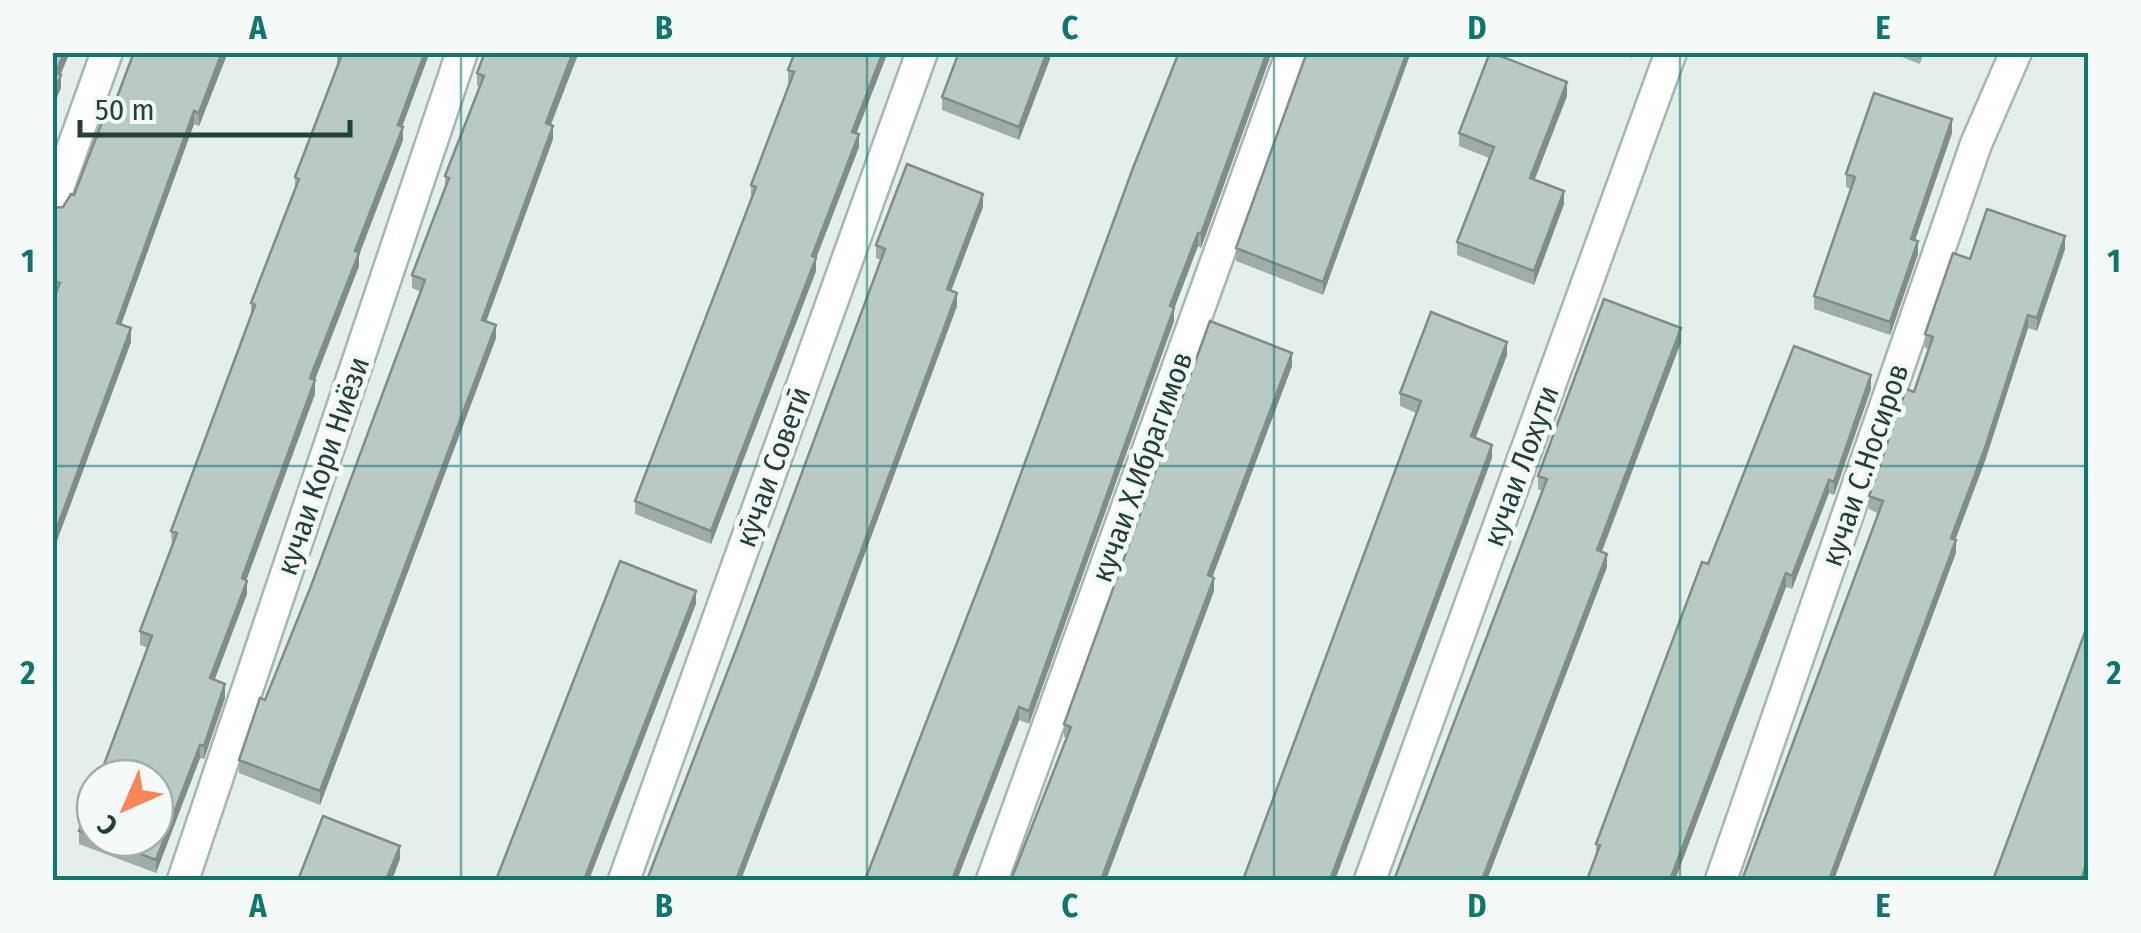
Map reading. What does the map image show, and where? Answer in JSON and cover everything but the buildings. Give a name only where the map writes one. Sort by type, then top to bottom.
[{"type":"street","points":[[52,205],[106,52]]},
{"type":"street","name":"кучаи Кори Ниёзи","points":[[183,880],[462,52]]},
{"type":"street","name":"кӯчаи Советӣ","points":[[624,880],[922,52]]},
{"type":"street","name":"кучаи Х.Ибрагимов","points":[[992,880],[1292,52]]},
{"type":"street","name":"кучаи Лохути","points":[[1370,880],[1671,52]]},
{"type":"street","name":"кучаи С.Носиров","points":[[1720,880],[1976,144],[2016,52]]}]
